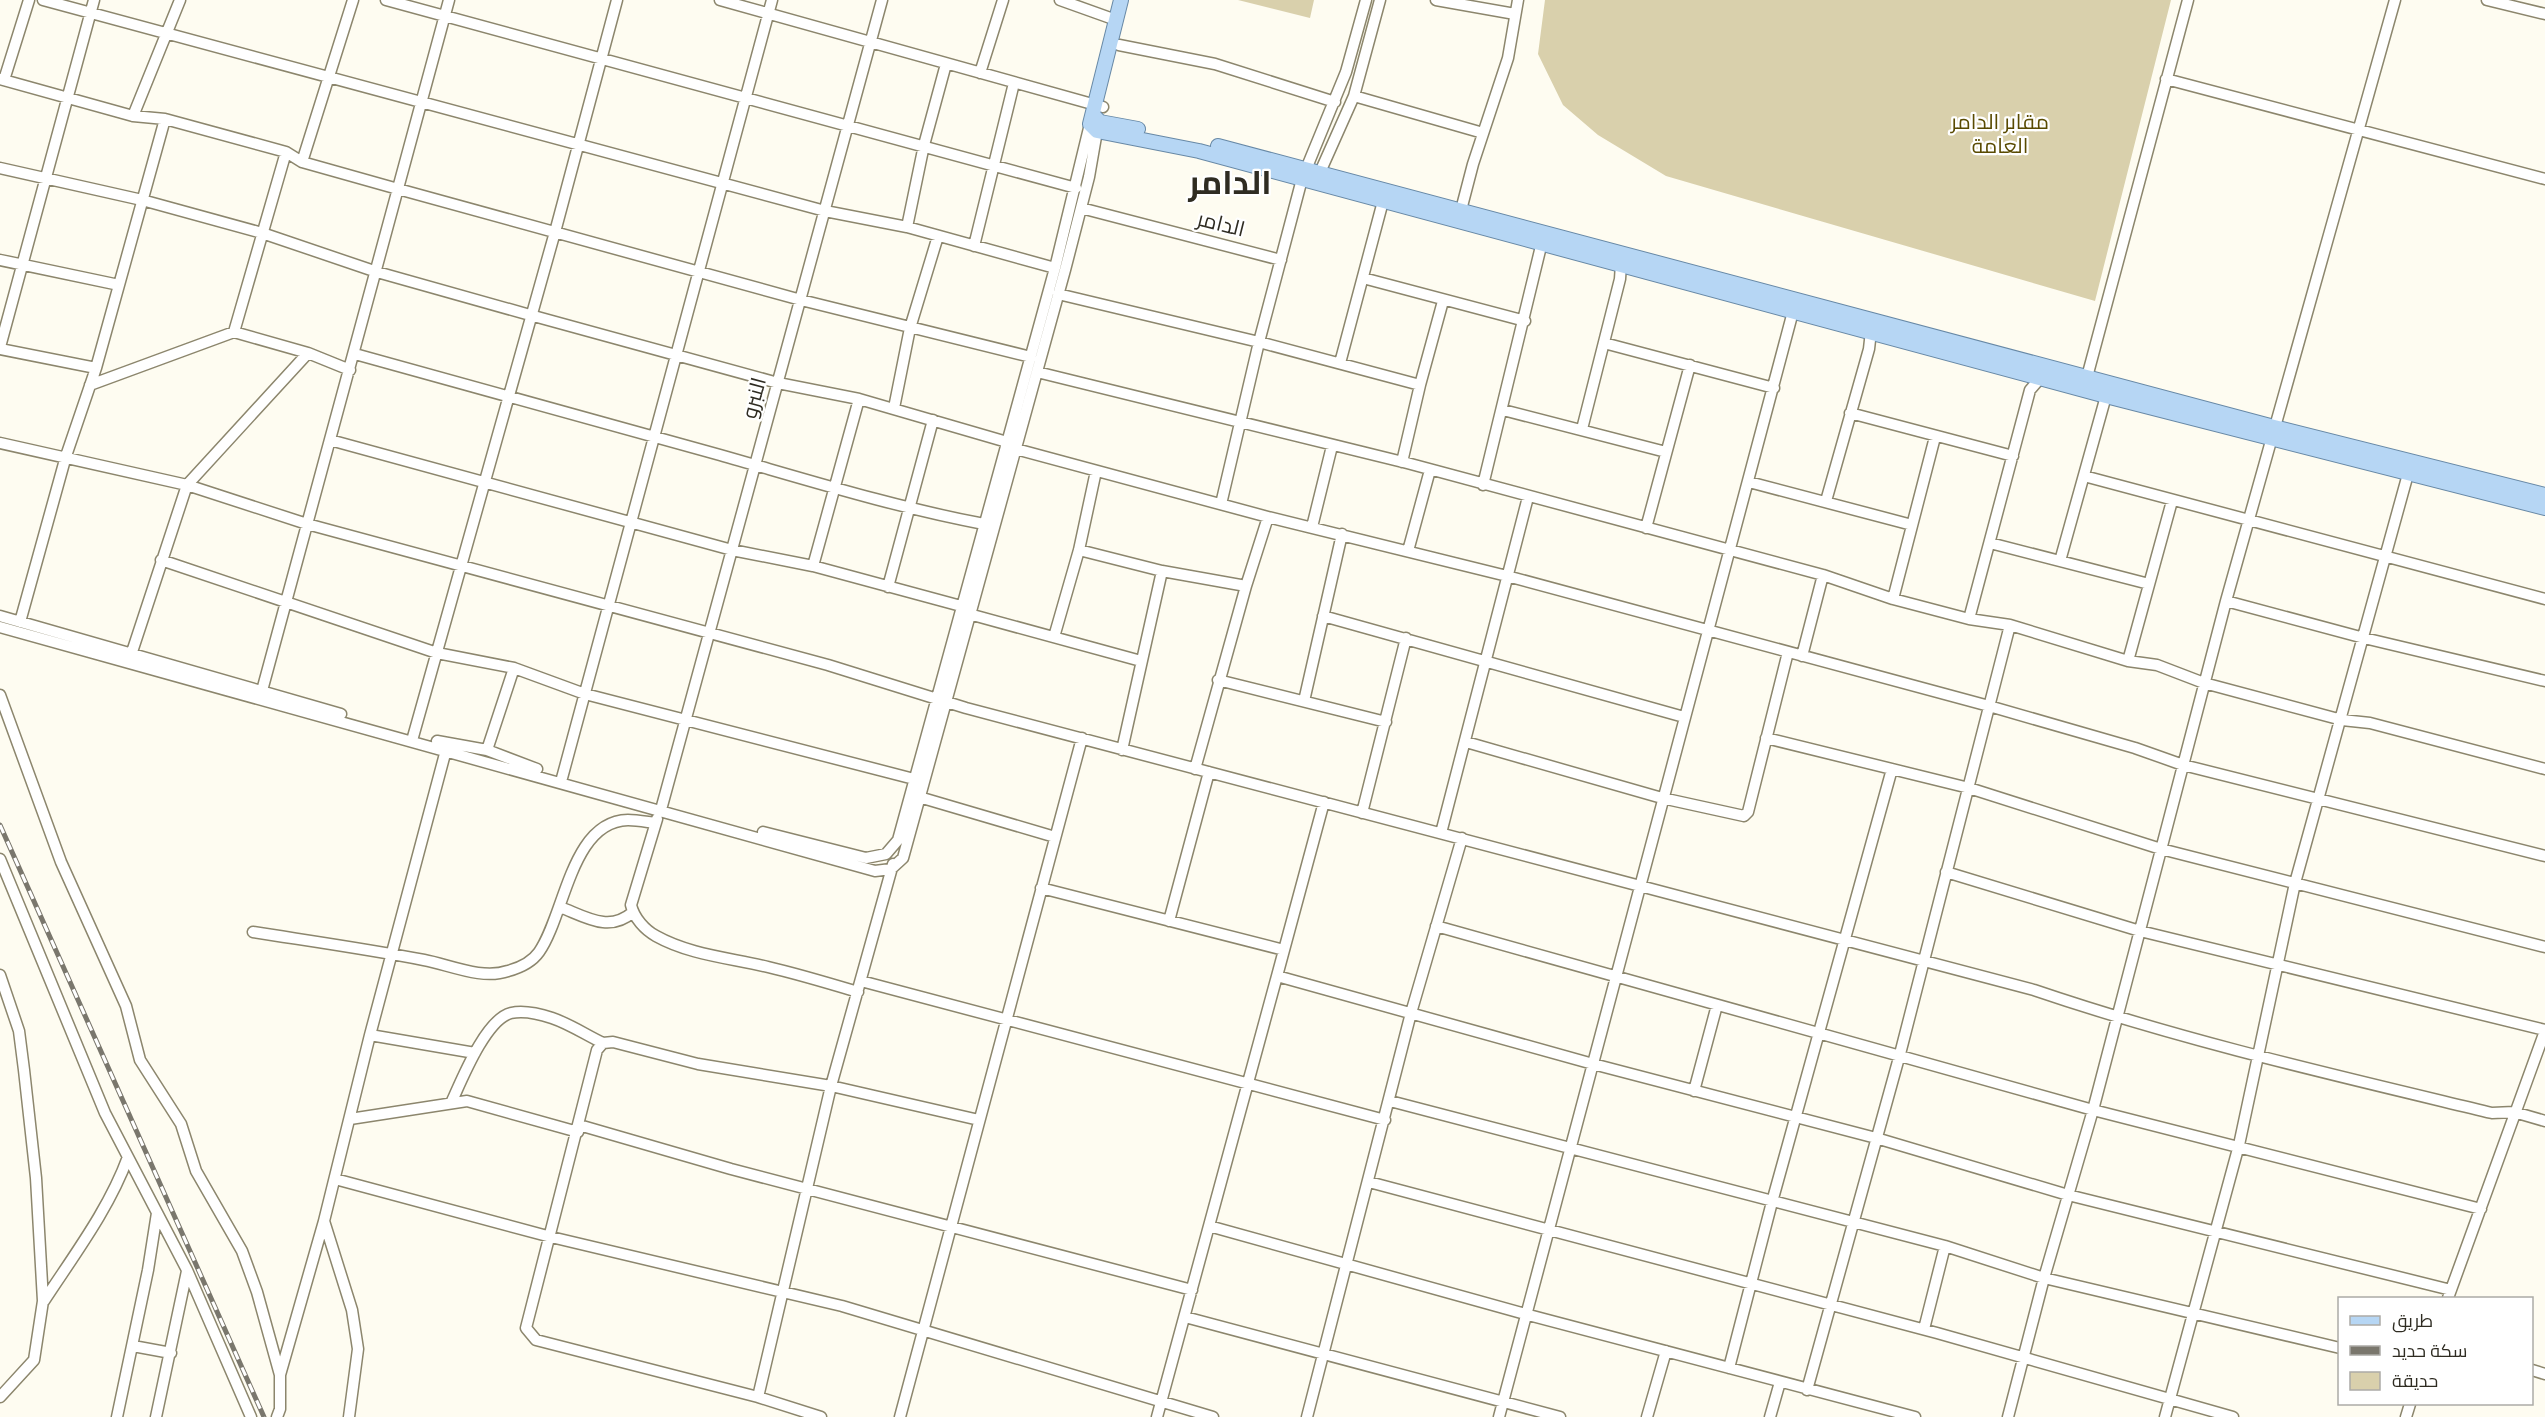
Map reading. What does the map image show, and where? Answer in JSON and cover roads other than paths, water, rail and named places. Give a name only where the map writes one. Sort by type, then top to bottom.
[{"type":"main road","points":[[1096,117],[1121,0]]},
{"type":"main road","points":[[1096,117],[1119,45],[1130,0]]},
{"type":"main road","points":[[1096,117],[1199,151],[1461,210],[1621,264],[1795,306],[1871,332],[2045,372],[2087,377],[2408,474],[2545,508]]},
{"type":"main road","points":[[1318,177],[1379,199],[1543,238],[2045,372],[2106,396],[2545,495]]},
{"type":"street","points":[[29,0],[2,80],[133,116],[165,118],[286,152],[302,162],[398,189],[801,300],[1031,357]]},
{"type":"street","points":[[43,0],[422,100],[825,211],[907,227],[1055,268]]},
{"type":"street","points":[[94,0],[0,348],[96,368]]},
{"type":"street","points":[[133,116],[180,0]]},
{"type":"street","points":[[302,162],[353,0]]},
{"type":"street","points":[[386,0],[746,96],[1076,188]]},
{"type":"street","points":[[261,695],[450,0]]},
{"type":"street","points":[[413,737],[555,232],[577,142],[617,0]]},
{"type":"street","points":[[720,0],[1014,83],[1096,117]]},
{"type":"street","points":[[562,778],[772,0]]},
{"type":"street","name":"النبرو","points":[[633,912],[632,905],[687,719],[882,0]]},
{"type":"street","points":[[980,73],[1003,0]]},
{"type":"street","points":[[1060,0],[1116,20]]},
{"type":"street","points":[[1221,504],[1259,342],[1303,174],[1335,102],[1366,0]]},
{"type":"street","points":[[1318,177],[1354,96],[1380,0]]},
{"type":"street","points":[[1436,0],[1515,14]]},
{"type":"street","points":[[1461,210],[1508,58],[1518,0]]},
{"type":"street","points":[[2087,377],[2188,0]]},
{"type":"street","points":[[2008,1417],[2044,1278],[2093,1110],[2248,520],[2395,0]]},
{"type":"street","points":[[2487,0],[2545,14]]},
{"type":"street","points":[[1119,45],[1215,64],[1335,102]]},
{"type":"street","points":[[907,227],[924,145],[946,64]]},
{"type":"street","points":[[2166,79],[2359,132],[2545,179]]},
{"type":"street","points":[[974,246],[1014,83]]},
{"type":"street","points":[[1354,96],[1483,133]]},
{"type":"street","points":[[0,627],[413,737],[487,750],[562,778],[661,808],[875,871],[891,869],[903,858],[941,700],[1012,446],[1031,357],[1096,117]]},
{"type":"street","points":[[965,610],[984,524],[1037,372],[1081,208],[1096,117]]},
{"type":"street","points":[[20,622],[66,456],[96,368],[165,118]]},
{"type":"street","points":[[234,332],[286,152]]},
{"type":"street","points":[[0,168],[45,180],[142,200],[262,233],[377,272],[530,315],[778,383],[894,408],[1096,471],[1268,517],[1507,576],[1989,706],[2135,748],[2183,765],[2545,856]]},
{"type":"street","points":[[1340,363],[1382,205],[1379,199]]},
{"type":"street","name":"الدامر","points":[[1081,208],[1281,260]]},
{"type":"street","points":[[894,408],[910,328],[938,236]]},
{"type":"street","points":[[1483,485],[1525,321],[1543,238]]},
{"type":"street","points":[[0,260],[119,285]]},
{"type":"street","points":[[1582,429],[1620,279],[1621,264]]},
{"type":"street","points":[[1363,278],[1525,321]]},
{"type":"street","points":[[1058,294],[1259,342],[1420,385]]},
{"type":"street","points":[[1402,462],[1443,301]]},
{"type":"street","points":[[1499,1417],[1571,1149],[1614,977],[1795,306]]},
{"type":"street","points":[[90,385],[234,332],[308,353],[350,370]]},
{"type":"street","points":[[1826,501],[1869,349],[1871,332]]},
{"type":"street","points":[[1604,343],[1774,388]]},
{"type":"street","points":[[131,655],[187,485],[308,353]]},
{"type":"street","points":[[355,354],[755,465],[833,489],[911,510],[984,524]]},
{"type":"street","points":[[1646,528],[1690,365]]},
{"type":"street","points":[[1037,372],[1240,424],[1402,462],[1823,575],[1893,599],[1969,619],[2010,625],[2128,661],[2157,664],[2204,683],[2342,720],[2370,723],[2545,769]]},
{"type":"street","points":[[1969,619],[2030,390],[2045,372]]},
{"type":"street","points":[[2060,561],[2106,396]]},
{"type":"street","points":[[813,566],[859,399]]},
{"type":"street","points":[[1503,410],[1666,452]]},
{"type":"street","points":[[1850,413],[2013,456]]},
{"type":"street","points":[[888,587],[911,510],[933,420]]},
{"type":"street","points":[[1893,599],[1935,437]]},
{"type":"street","points":[[330,440],[732,550],[813,566],[1141,661]]},
{"type":"street","points":[[0,442],[187,485],[307,524],[709,635],[828,665],[941,700],[1122,750],[1845,939],[2034,990],[2117,1018],[2257,1056],[2492,1113],[2514,1112],[2545,1121]]},
{"type":"street","points":[[1312,527],[1332,446]]},
{"type":"street","points":[[1408,551],[1430,470]]},
{"type":"street","points":[[1054,637],[1079,550],[1096,471]]},
{"type":"street","points":[[2164,1417],[2239,1145],[2295,883],[2342,720],[2408,474]]},
{"type":"street","points":[[2084,476],[2545,599]]},
{"type":"street","points":[[1749,482],[1912,525]]},
{"type":"street","points":[[1441,833],[1528,497]]},
{"type":"street","points":[[2128,661],[2172,501]]},
{"type":"street","points":[[1195,769],[1218,680],[1268,517]]},
{"type":"street","points":[[1304,701],[1342,534]]},
{"type":"street","points":[[1990,543],[2149,584]]},
{"type":"street","points":[[1079,550],[1162,571],[1246,586]]},
{"type":"street","points":[[161,560],[437,653],[514,668],[585,694],[914,779]]},
{"type":"street","points":[[1122,750],[1162,571]]},
{"type":"street","points":[[1802,656],[1823,575]]},
{"type":"street","points":[[2226,601],[2364,638],[2545,681]]},
{"type":"street","points":[[0,616],[446,750],[661,808],[866,858],[886,854],[898,840]]},
{"type":"street","points":[[1323,616],[1684,717]]},
{"type":"street","points":[[1807,1390],[1900,1054],[2010,625]]},
{"type":"street","points":[[1362,813],[1406,638]]},
{"type":"street","points":[[1466,742],[1662,798],[1744,816],[1748,812],[1788,652]]},
{"type":"street","points":[[487,750],[514,668]]},
{"type":"street","points":[[1218,680],[1386,722]]},
{"type":"street","points":[[0,695],[61,862],[126,1006],[140,1060],[181,1124],[196,1171],[242,1251],[257,1292],[280,1376],[280,1408],[277,1417]]},
{"type":"street","points":[[758,1397],[831,1086],[860,986],[914,779],[941,700]]},
{"type":"street","points":[[900,1417],[1082,738]]},
{"type":"street","points":[[1766,738],[1969,788],[2161,849],[2545,947]]},
{"type":"street","points":[[280,1376],[324,1221],[370,1035],[446,750]]},
{"type":"street","points":[[1729,1368],[1772,1202],[1892,769]]},
{"type":"street","points":[[1169,921],[1209,772]]},
{"type":"street","points":[[919,797],[1055,837]]},
{"type":"street","points":[[1157,1417],[1324,802]]},
{"type":"street","points":[[253,932],[482,973],[506,972],[522,966],[538,953],[560,907],[580,852],[597,834],[610,825],[627,820],[656,824]]},
{"type":"street","points":[[1307,1417],[1411,1013],[1462,838]]},
{"type":"street","points":[[0,859],[105,1113],[187,1270],[251,1417]]},
{"type":"street","points":[[1277,976],[1593,1064],[1876,1138],[2068,1195],[2215,1230],[2449,1294],[2545,1031],[2140,931],[1946,872]]},
{"type":"street","points":[[1041,888],[1284,950]]},
{"type":"street","points":[[560,907],[598,921],[614,923],[622,922],[633,912],[654,935],[680,947],[860,986],[1006,1021],[1385,1120]]},
{"type":"street","points":[[1436,926],[1614,977],[1900,1054],[2093,1110],[2239,1145],[2481,1209]]},
{"type":"street","points":[[0,975],[21,1041],[36,1178],[43,1301],[34,1360],[0,1397]]},
{"type":"street","points":[[1694,1091],[1718,1005]]},
{"type":"street","points":[[452,1101],[475,1053],[499,1019],[510,1014],[530,1013],[553,1018],[603,1043],[613,1042],[698,1064],[831,1086],[979,1120]]},
{"type":"street","points":[[370,1035],[475,1053]]},
{"type":"street","points":[[603,1043],[595,1059],[526,1328],[529,1335],[536,1340],[758,1397],[821,1417]]},
{"type":"street","points":[[350,1119],[452,1101],[467,1101],[579,1128],[1192,1290]]},
{"type":"street","points":[[1390,1101],[1945,1246],[2044,1278],[2338,1348]]},
{"type":"street","points":[[2492,1113],[2507,1132]]},
{"type":"street","points":[[43,1301],[95,1223],[119,1180],[128,1156]]},
{"type":"street","points":[[335,1179],[551,1237],[842,1306],[1213,1417]]},
{"type":"street","points":[[1369,1182],[1924,1329],[2169,1401],[2233,1417]]},
{"type":"street","points":[[117,1417],[133,1346],[157,1213]]},
{"type":"street","points":[[324,1221],[352,1310],[358,1349],[349,1417]]},
{"type":"street","points":[[1209,1226],[1525,1314],[1915,1417]]},
{"type":"street","points":[[1924,1329],[1945,1246]]},
{"type":"street","points":[[156,1417],[187,1270]]},
{"type":"street","points":[[1185,1317],[1560,1417]]},
{"type":"street","points":[[133,1346],[171,1353]]},
{"type":"street","points":[[1647,1417],[1666,1351]]},
{"type":"street","points":[[1770,1417],[1780,1382]]},
{"type":"railway","points":[[0,825],[264,1417]]},
{"type":"district","name":"الدامر","points":[[1230,182]]},
{"type":"park label","name":"مقابر الدامر العامة","points":[[2000,134]]}]
